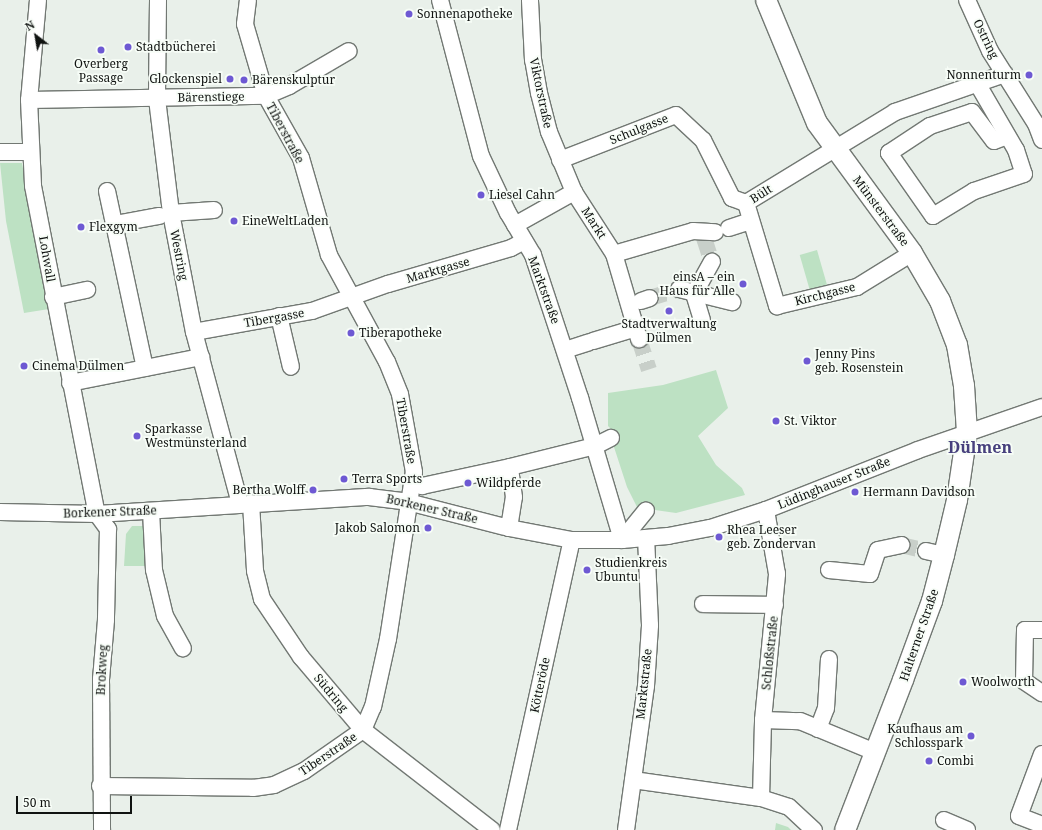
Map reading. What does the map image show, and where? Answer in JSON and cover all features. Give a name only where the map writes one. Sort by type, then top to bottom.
[{"type":"main road","name":"Münsterstraße","points":[[766,0],[803,93],[834,149],[912,253],[940,301],[957,345],[964,386],[967,432]]},
{"type":"main road","name":"Halterner Straße","points":[[845,830],[932,601],[935,553],[957,500],[967,432]]},
{"type":"street","name":"Lohwall","points":[[38,0],[29,100],[30,152],[33,186],[53,296],[97,514]]},
{"type":"street","name":"Westring","points":[[158,0],[157,99],[165,214],[200,357],[246,504]]},
{"type":"street","name":"Tiberstraße","points":[[100,786],[253,788],[274,785],[304,771],[363,730],[373,707],[388,640],[408,502],[414,472],[400,394],[387,362],[330,256],[301,158],[266,96],[245,24],[248,0]]},
{"type":"street","name":"Marktstraße","points":[[440,0],[481,156],[515,226],[533,255],[565,350],[616,513],[622,540]]},
{"type":"street","name":"Viktorstraße","points":[[530,0],[533,60],[539,93],[549,132],[571,187]]},
{"type":"street","name":"Ostring","points":[[967,0],[990,51],[1036,124],[1042,140]]},
{"type":"street","points":[[266,96],[289,86],[349,51]]},
{"type":"street","name":"Bült","points":[[771,298],[746,204],[895,112],[1004,74]]},
{"type":"street","points":[[977,83],[1008,136],[1016,150],[1024,174],[974,191],[933,216],[888,153],[930,126],[972,112],[994,141],[1008,136]]},
{"type":"street","name":"Bärenstiege","points":[[29,100],[266,96]]},
{"type":"street","name":"Schulgasse","points":[[560,160],[676,115],[703,140],[732,198],[746,204]]},
{"type":"street","points":[[0,152],[30,152]]},
{"type":"street","points":[[515,226],[571,187]]},
{"type":"street","name":"Markt","points":[[565,350],[591,342],[638,334],[640,301],[614,254],[571,187]]},
{"type":"street","points":[[107,190],[145,368]]},
{"type":"street","points":[[115,224],[165,214],[214,210]]},
{"type":"street","points":[[614,254],[693,231],[713,232],[751,221]]},
{"type":"street","name":"Marktgasse","points":[[351,297],[511,248],[524,241]]},
{"type":"street","name":"Kirchgasse","points":[[771,298],[857,287],[912,253]]},
{"type":"street","points":[[686,291],[712,262]]},
{"type":"street","points":[[53,296],[87,290]]},
{"type":"street","points":[[686,291],[732,302]]},
{"type":"street","points":[[686,291],[702,320]]},
{"type":"street","name":"Tibergasse","points":[[194,332],[312,311],[351,297]]},
{"type":"street","points":[[279,316],[291,367]]},
{"type":"street","points":[[70,383],[200,357]]},
{"type":"street","name":"Lüdinghauser Straße","points":[[622,540],[646,538],[710,528],[766,510],[967,432],[1042,407]]},
{"type":"street","name":"Borkener Straße","points":[[412,482],[422,486],[510,467],[595,446],[611,438]]},
{"type":"street","points":[[508,528],[514,497],[510,467]]},
{"type":"street","name":"Borkener Straße","points":[[0,512],[97,514],[343,497],[387,498],[508,528],[572,540],[622,540]]},
{"type":"street","name":"Südring","points":[[246,504],[255,571],[262,599],[302,657],[363,730],[492,830]]},
{"type":"street","points":[[622,540],[646,510]]},
{"type":"street","name":"Schloßstraße","points":[[761,798],[763,720],[775,605],[776,562],[766,510]]},
{"type":"street","points":[[152,511],[154,570],[165,616],[183,648]]},
{"type":"street","name":"Brokweg","points":[[97,514],[108,529],[106,620],[101,679],[100,786],[102,830]]},
{"type":"street","name":"Marktstraße","points":[[626,830],[646,686],[650,625],[646,538]]},
{"type":"street","name":"Kötteröde","points":[[508,830],[572,540]]},
{"type":"street","points":[[830,570],[870,574],[878,550],[901,545]]},
{"type":"street","points":[[703,604],[775,605]]},
{"type":"street","points":[[1042,630],[1025,630],[1024,681],[1042,694]]},
{"type":"street","points":[[818,729],[826,708],[830,659]]},
{"type":"street","points":[[763,720],[800,722],[875,752]]},
{"type":"street","points":[[1042,754],[1019,816],[1042,824]]},
{"type":"street","points":[[633,780],[761,798],[789,807],[814,830]]},
{"type":"street","points":[[944,820],[967,830]]},
{"type":"green space","points":[[0,163],[22,163],[49,309],[24,313],[6,221]]},
{"type":"green space","points":[[817,250],[827,285],[810,290],[800,255]]},
{"type":"green space","points":[[716,370],[728,408],[698,436],[716,465],[742,488],[745,495],[676,513],[655,510],[650,502],[641,508],[637,507],[627,487],[613,444],[612,430],[608,426],[608,393],[663,385]]},
{"type":"green space","points":[[132,526],[145,526],[146,566],[124,566],[126,534]]},
{"type":"green space","points":[[776,823],[788,827],[791,830],[775,830]]},
{"type":"tunnel","points":[[704,238],[712,262]]},
{"type":"tunnel","points":[[650,298],[679,289]]},
{"type":"tunnel","points":[[639,339],[649,369]]},
{"type":"tunnel","points":[[901,545],[926,551]]},
{"type":"place","name":"Sonnenapotheke","points":[[409,14]]},
{"type":"place","name":"Stadtbücherei","points":[[128,47]]},
{"type":"place","name":"Overberg Passage","points":[[101,50]]},
{"type":"place","name":"Nonnenturm","points":[[1029,75]]},
{"type":"place","name":"Glockenspiel","points":[[230,79]]},
{"type":"place","name":"Bärenskulptur","points":[[244,80]]},
{"type":"place","name":"Liesel Cahn","points":[[481,195]]},
{"type":"place","name":"EineWeltLaden","points":[[234,221]]},
{"type":"place","name":"Flexgym","points":[[81,227]]},
{"type":"place","name":"einsA – ein Haus für Alle","points":[[743,284]]},
{"type":"place","name":"Stadtverwaltung Dülmen","points":[[669,311]]},
{"type":"place","name":"Tiberapotheke","points":[[351,333]]},
{"type":"place","name":"Jenny Pins geb. Rosenstein","points":[[807,361]]},
{"type":"place","name":"Cinema Dülmen","points":[[24,366]]},
{"type":"place","name":"St. Viktor","points":[[776,421]]},
{"type":"place","name":"Sparkasse Westmünsterland","points":[[137,436]]},
{"type":"place","name":"Terra Sports","points":[[344,479]]},
{"type":"place","name":"Wildpferde","points":[[468,483]]},
{"type":"place","name":"Bertha Wolff","points":[[313,490]]},
{"type":"place","name":"Hermann Davidson","points":[[855,492]]},
{"type":"place","name":"Jakob Salomon","points":[[428,528]]},
{"type":"place","name":"Rhea Leeser geb. Zondervan","points":[[719,537]]},
{"type":"place","name":"Studienkreis Ubuntu","points":[[587,570]]},
{"type":"place","name":"Woolworth","points":[[963,682]]},
{"type":"place","name":"Kaufhaus am Schlosspark","points":[[971,736]]},
{"type":"place","name":"Combi","points":[[929,761]]},
{"type":"district","name":"Dülmen","points":[[980,447]]}]
